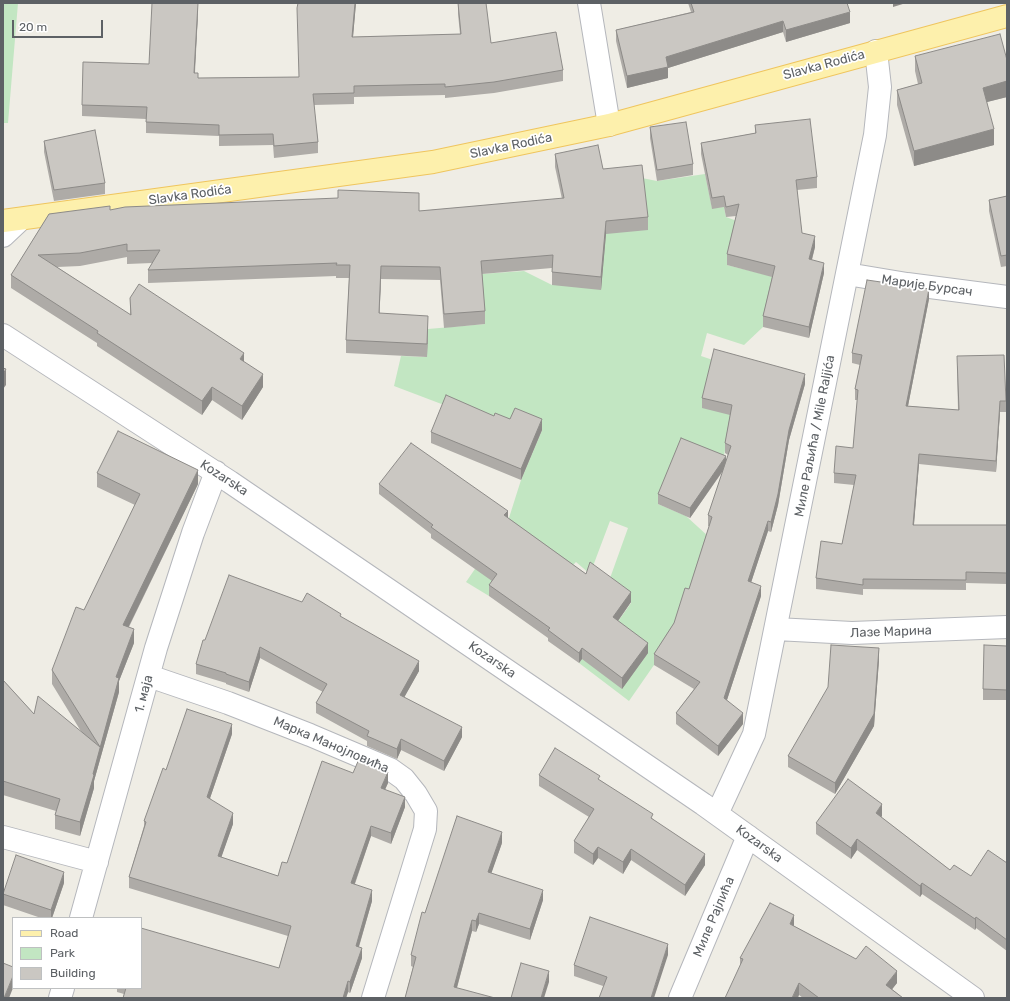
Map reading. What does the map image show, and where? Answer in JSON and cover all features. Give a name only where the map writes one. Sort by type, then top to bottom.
[{"type":"main road","name":"Slavka Rodića","points":[[12,221],[432,162],[608,125],[1007,16]]},
{"type":"street","points":[[589,3],[608,125]]},
{"type":"street","name":"Миле Раљића / Mile Raljića","points":[[717,814],[754,734],[776,629],[875,135],[880,87],[876,51]]},
{"type":"street","points":[[3,236],[12,221]]},
{"type":"street","name":"Марије Бурсач","points":[[847,274],[907,284],[1007,297]]},
{"type":"street","name":"Kozarska","points":[[6,336],[216,472],[717,814],[973,998]]},
{"type":"street","name":"1. маја","points":[[81,917],[156,648],[191,541],[216,472]]},
{"type":"street","name":"Лазе Марина","points":[[776,629],[852,634],[1007,627]]},
{"type":"street","name":"Марка Манојловића","points":[[149,676],[236,706],[390,769],[404,779],[416,794],[426,811],[425,830],[373,998]]},
{"type":"street","name":"Миле Рајлића","points":[[680,998],[748,836]]},
{"type":"street","points":[[3,837],[97,862]]},
{"type":"green space","points":[[3,3],[18,3],[8,123],[3,123]]},
{"type":"green space","points":[[705,174],[712,208],[724,207],[726,217],[737,221],[727,265],[775,277],[763,327],[744,345],[707,333],[701,356],[737,368],[732,416],[721,470],[658,504],[686,516],[709,537],[676,630],[629,701],[579,663],[605,628],[614,627],[631,603],[609,581],[628,528],[610,521],[590,574],[576,562],[567,571],[528,544],[489,596],[466,582],[508,521],[521,480],[542,430],[510,430],[394,386],[401,356],[427,357],[428,329],[485,324],[481,274],[524,271],[552,285],[607,227],[642,178],[657,181]]},
{"type":"building","points":[[152,3],[198,3],[194,73],[198,73],[198,78],[299,77],[298,3],[355,3],[352,37],[461,34],[458,3],[486,3],[491,43],[556,32],[563,70],[494,82],[445,87],[445,84],[354,86],[354,93],[313,94],[318,142],[274,146],[273,134],[219,135],[219,125],[146,122],[147,107],[82,105],[83,62],[149,64]]},
{"type":"building","points":[[691,3],[847,3],[850,12],[786,30],[783,21],[666,57],[668,67],[627,76],[616,30],[694,12]]},
{"type":"building","points":[[1000,34],[1007,60],[1007,81],[983,88],[994,129],[914,151],[897,90],[922,83],[915,56]]},
{"type":"building","points":[[810,119],[817,177],[796,180],[802,233],[815,236],[809,259],[824,263],[809,327],[763,316],[775,266],[727,254],[739,204],[726,207],[724,196],[712,198],[701,143],[756,133],[755,125]]},
{"type":"building","points":[[686,122],[693,164],[657,170],[650,127]]},
{"type":"building","points":[[95,130],[105,183],[54,190],[44,141]]},
{"type":"building","points":[[598,145],[603,169],[642,165],[648,217],[606,221],[601,277],[552,272],[553,255],[481,261],[485,311],[444,314],[440,267],[381,266],[379,313],[428,316],[427,344],[346,340],[350,265],[336,265],[337,263],[148,270],[160,250],[127,251],[127,244],[80,253],[38,255],[131,315],[130,298],[139,284],[244,353],[240,359],[263,374],[242,406],[212,387],[202,401],[11,275],[49,214],[110,206],[110,210],[125,207],[338,198],[338,190],[419,193],[419,211],[564,198],[555,154]]},
{"type":"building","points":[[1007,196],[1007,255],[1001,256],[989,200]]},
{"type":"building","points":[[867,280],[929,289],[906,406],[959,410],[957,356],[1004,355],[1006,401],[1000,401],[996,461],[919,454],[913,525],[1007,525],[1007,573],[966,572],[966,580],[863,579],[863,585],[816,578],[821,541],[842,544],[856,475],[834,473],[836,446],[853,448],[858,390],[855,389],[862,355],[852,353]]},
{"type":"building","points":[[714,349],[805,374],[789,430],[778,494],[771,522],[768,521],[748,581],[761,586],[724,698],[743,713],[718,746],[676,713],[700,682],[654,654],[674,623],[685,588],[689,589],[712,517],[708,515],[731,446],[725,443],[732,405],[702,398]]},
{"type":"building","points":[[446,395],[494,416],[495,413],[510,419],[515,408],[542,419],[521,469],[431,432]]},
{"type":"building","points":[[118,431],[198,470],[123,625],[134,629],[116,677],[119,678],[93,774],[94,775],[80,822],[55,815],[60,799],[3,781],[3,680],[34,714],[38,696],[100,747],[52,670],[76,607],[84,610],[140,494],[97,473]]},
{"type":"building","points":[[681,438],[726,456],[690,508],[658,494]]},
{"type":"building","points":[[411,443],[508,511],[504,515],[586,574],[590,562],[631,592],[613,617],[648,643],[622,678],[582,648],[579,653],[548,630],[550,628],[489,585],[497,574],[431,527],[433,525],[379,484]]},
{"type":"building","points":[[229,575],[302,602],[307,593],[341,614],[340,616],[419,661],[400,695],[462,727],[444,761],[401,739],[397,749],[367,736],[369,731],[316,703],[327,684],[260,647],[249,682],[196,664],[203,640],[205,640]]},
{"type":"building","points":[[831,645],[879,648],[874,714],[835,783],[788,756],[828,687]]},
{"type":"building","points":[[984,645],[1007,646],[1007,690],[983,689]]},
{"type":"building","points":[[187,709],[232,724],[207,797],[233,813],[218,856],[278,876],[282,862],[287,863],[322,761],[353,773],[359,759],[388,772],[381,788],[405,797],[391,833],[371,826],[351,883],[372,890],[356,946],[362,948],[350,982],[348,981],[343,998],[123,998],[126,989],[142,989],[142,928],[279,968],[291,926],[129,877],[146,822],[144,821],[163,768],[166,770]]},
{"type":"building","points":[[555,748],[600,776],[598,779],[653,814],[651,818],[705,854],[685,885],[631,849],[623,862],[598,847],[593,854],[574,841],[594,809],[539,775]]},
{"type":"building","points":[[848,779],[882,804],[876,813],[950,870],[954,865],[971,876],[988,850],[1007,863],[1007,940],[976,917],[975,919],[922,883],[920,886],[857,839],[851,848],[816,823]]},
{"type":"building","points":[[457,816],[502,832],[488,872],[543,890],[530,929],[479,913],[476,921],[472,920],[454,987],[495,998],[405,998],[416,957],[411,955],[422,912],[425,913]]},
{"type":"building","points":[[16,855],[64,872],[51,910],[3,894]]},
{"type":"building","points":[[770,903],[794,915],[790,924],[856,959],[866,946],[897,971],[886,985],[903,998],[819,998],[799,983],[792,998],[725,998],[743,959],[740,958]]},
{"type":"building","points":[[590,917],[668,944],[651,998],[599,998],[607,977],[574,965]]},
{"type":"building","points":[[3,963],[12,967],[12,978],[3,998]]},
{"type":"building","points":[[521,963],[549,971],[541,998],[511,998]]}]
